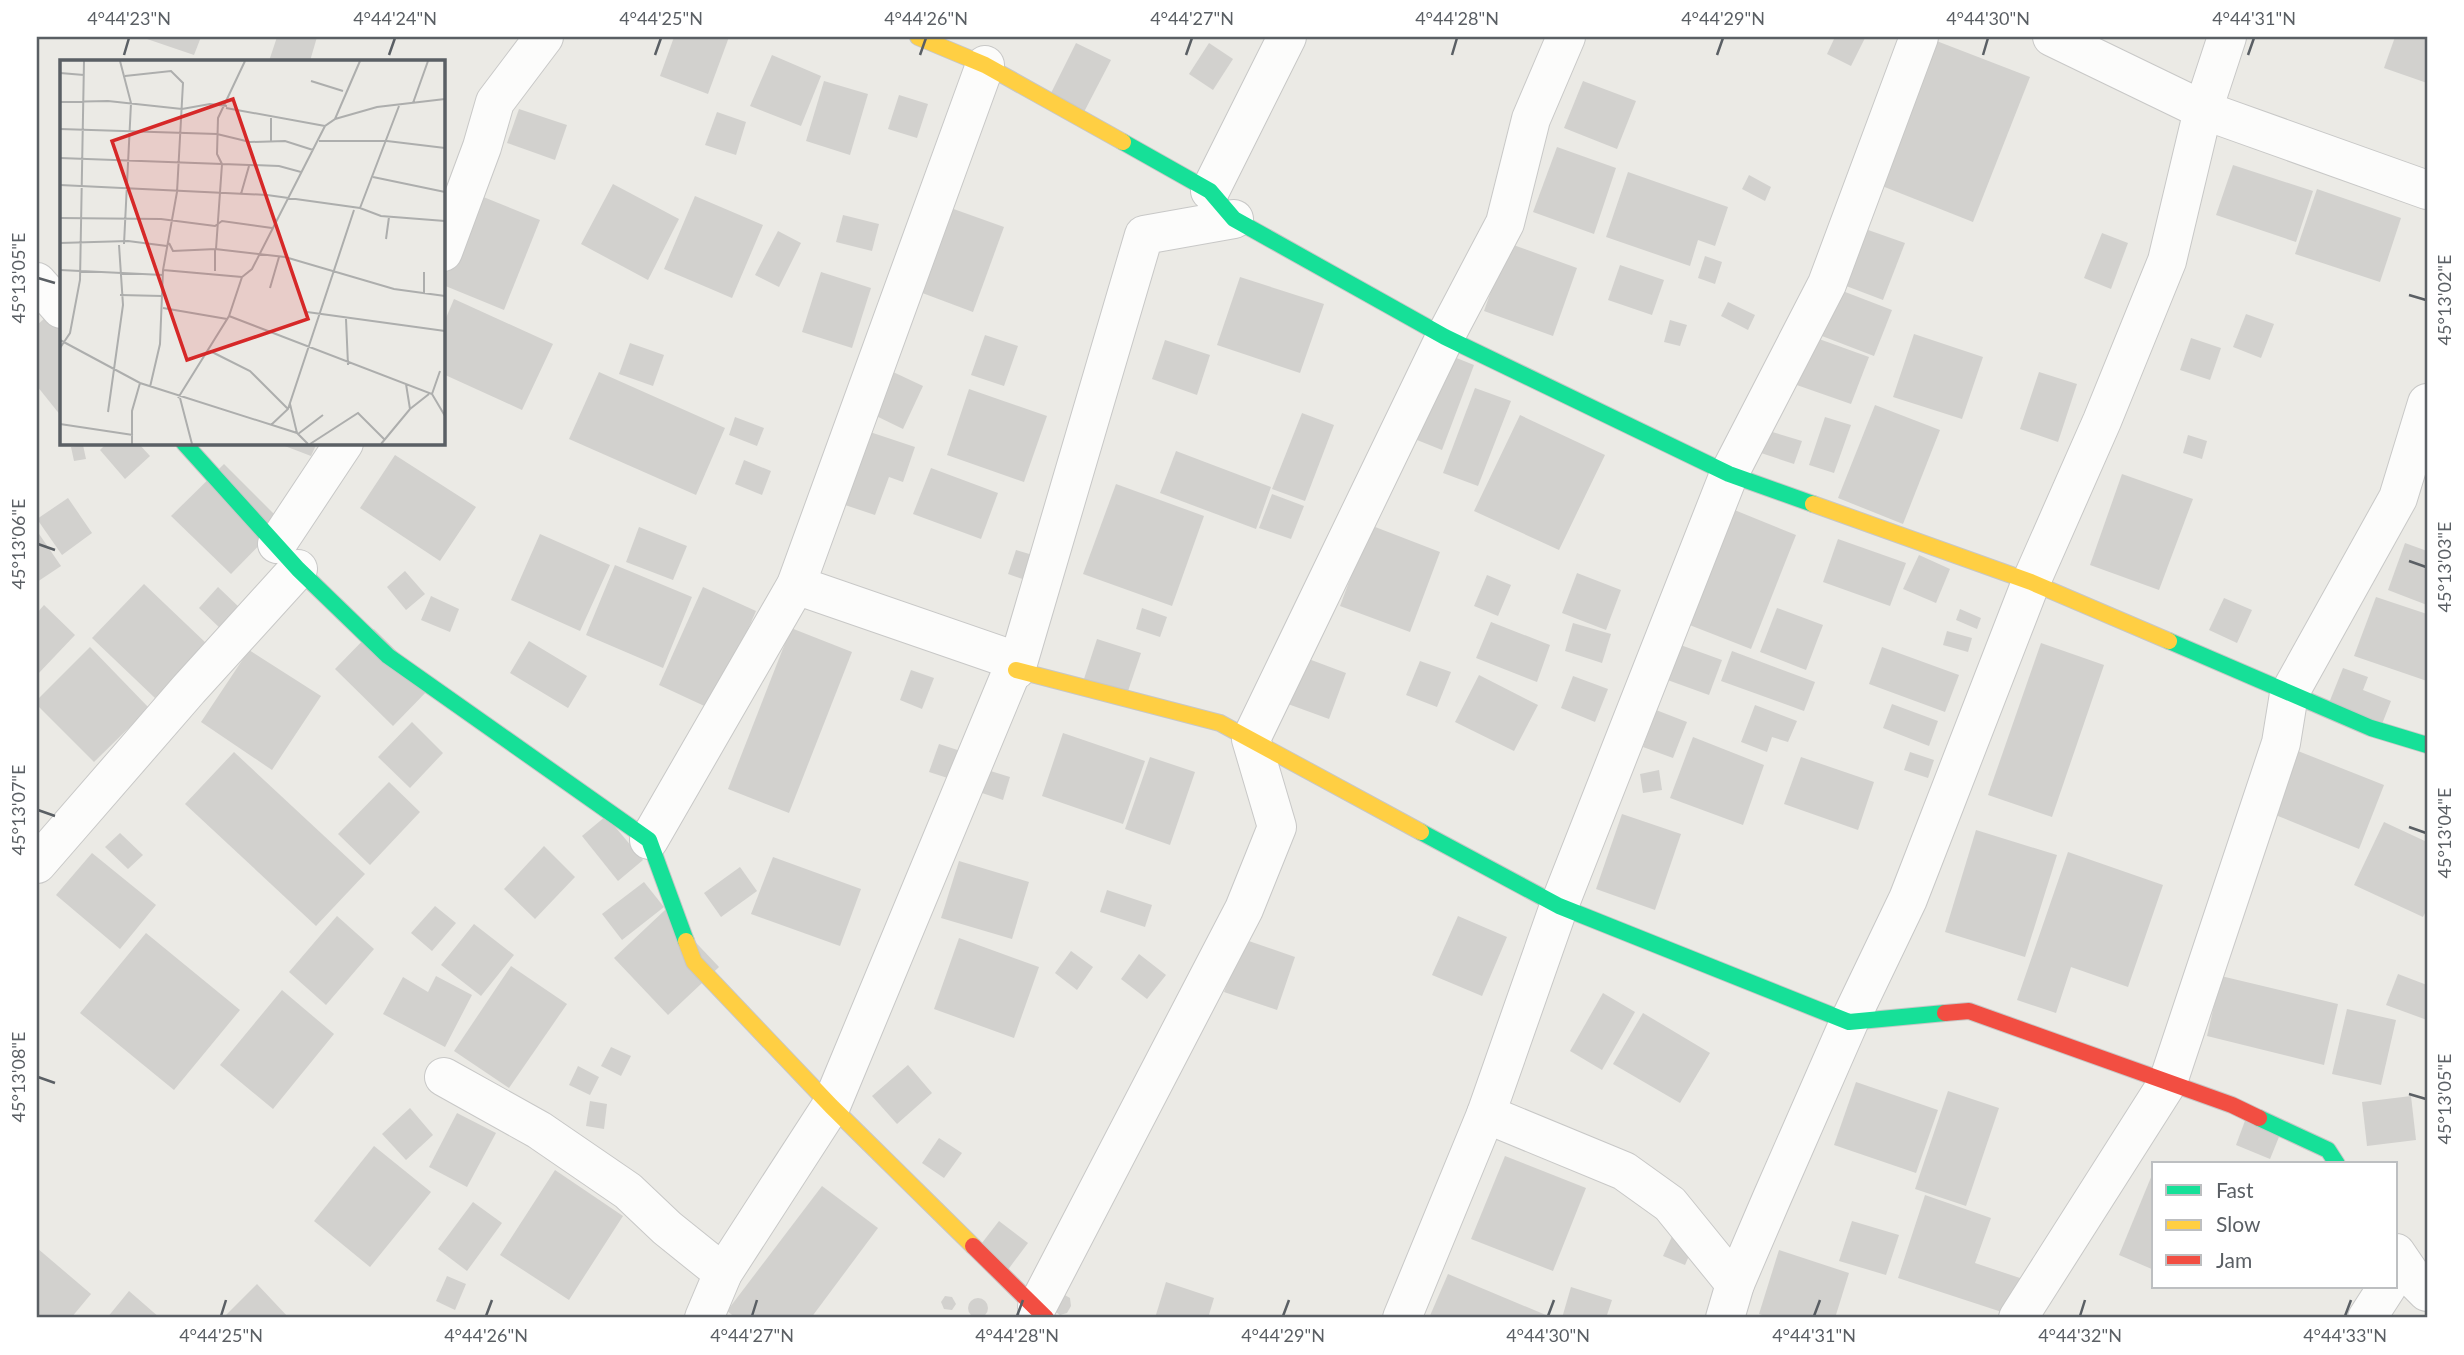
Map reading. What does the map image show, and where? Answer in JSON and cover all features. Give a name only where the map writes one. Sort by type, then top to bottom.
[{"type":"street","points":[[444,249],[482,147],[495,102],[544,37]]},
{"type":"street","points":[[704,1318],[723,1273],[831,1106],[1016,666],[1144,235],[1222,205],[1287,37]]},
{"type":"street","points":[[185,444],[288,557],[388,656],[649,840],[694,962],[831,1106],[1041,1313],[1244,909],[1277,827],[1251,738],[1445,337],[1505,223],[1531,119],[1566,37]]},
{"type":"street","points":[[1402,1318],[1486,1114],[1559,906],[1729,474],[1827,284],[1919,37]]},
{"type":"street","points":[[2052,37],[2203,110],[2427,190]]},
{"type":"street","points":[[1730,1301],[1849,1022],[1908,899],[2031,582],[2102,421],[2167,261],[2203,110],[2227,37]]},
{"type":"street","points":[[932,39],[985,65],[1445,337],[1729,474],[2031,582],[2371,728],[2427,745]]},
{"type":"street","points":[[649,840],[796,585],[985,65]]},
{"type":"street","points":[[37,282],[60,308]]},
{"type":"street","points":[[2018,1318],[2168,1082],[2281,743],[2289,694],[2398,498],[2427,403]]},
{"type":"street","points":[[37,864],[189,689],[288,557],[344,444]]},
{"type":"street","points":[[796,585],[1016,666],[1220,723],[1559,906],[1849,1022],[1969,1011],[2232,1105],[2328,1150],[2336,1162]]},
{"type":"street","points":[[444,1077],[539,1130],[628,1191],[667,1228],[723,1273]]},
{"type":"street","points":[[1486,1114],[1624,1171],[1671,1205],[1730,1301]]},
{"type":"street","points":[[2367,1318],[2393,1288]]},
{"type":"building","points":[[201,37],[194,55],[147,39]]},
{"type":"building","points":[[277,37],[317,37],[310,60],[269,60]]},
{"type":"building","points":[[674,37],[729,37],[708,94],[660,76]]},
{"type":"building","points":[[1835,37],[1865,38],[1851,66],[1827,54]]},
{"type":"building","points":[[2395,37],[2427,37],[2427,83],[2384,68]]},
{"type":"building","points":[[1934,40],[2030,77],[1973,222],[1877,184]]},
{"type":"building","points":[[1076,43],[1111,60],[1084,112],[1050,95]]},
{"type":"building","points":[[1209,43],[1233,59],[1213,90],[1189,74]]},
{"type":"building","points":[[772,55],[821,76],[801,126],[750,106]]},
{"type":"building","points":[[824,81],[868,94],[850,155],[806,141]]},
{"type":"building","points":[[1583,81],[1636,101],[1617,149],[1564,128]]},
{"type":"building","points":[[899,95],[928,104],[917,138],[888,129]]},
{"type":"building","points":[[519,109],[567,125],[555,160],[507,143]]},
{"type":"building","points":[[717,112],[746,122],[736,155],[705,145]]},
{"type":"building","points":[[1557,147],[1616,168],[1594,234],[1533,212]]},
{"type":"building","points":[[2233,165],[2313,191],[2296,242],[2216,215]]},
{"type":"building","points":[[1628,172],[1728,207],[1715,246],[1698,240],[1690,266],[1606,237]]},
{"type":"building","points":[[1749,175],[1771,187],[1765,201],[1742,189]]},
{"type":"building","points":[[613,184],[679,219],[648,280],[581,244]]},
{"type":"building","points":[[2317,189],[2401,218],[2380,282],[2295,254]]},
{"type":"building","points":[[476,194],[540,220],[504,310],[444,285],[444,274]]},
{"type":"building","points":[[695,196],[763,225],[732,298],[664,269]]},
{"type":"building","points":[[948,207],[1004,227],[973,312],[917,291]]},
{"type":"building","points":[[843,215],[879,224],[872,251],[836,242]]},
{"type":"building","points":[[1854,225],[1905,243],[1883,300],[1833,281]]},
{"type":"building","points":[[778,231],[801,243],[779,287],[755,275]]},
{"type":"building","points":[[2102,233],[2128,243],[2111,289],[2084,278]]},
{"type":"building","points":[[1508,243],[1577,268],[1553,336],[1484,311]]},
{"type":"building","points":[[1705,256],[1722,262],[1715,284],[1698,278]]},
{"type":"building","points":[[1620,265],[1664,280],[1652,315],[1608,300]]},
{"type":"building","points":[[821,272],[871,288],[852,348],[802,332]]},
{"type":"building","points":[[1240,277],[1324,304],[1300,373],[1217,345]]},
{"type":"building","points":[[1827,285],[1892,310],[1874,356],[1809,331]]},
{"type":"building","points":[[454,299],[553,344],[522,410],[444,374],[444,323]]},
{"type":"building","points":[[1728,302],[1755,315],[1748,330],[1721,316]]},
{"type":"building","points":[[60,305],[60,415],[37,386],[37,325]]},
{"type":"building","points":[[2246,314],[2274,324],[2261,358],[2233,347]]},
{"type":"building","points":[[1670,320],[1687,325],[1680,346],[1664,342]]},
{"type":"building","points":[[1914,334],[1983,357],[1962,419],[1893,397]]},
{"type":"building","points":[[985,335],[1018,346],[1004,386],[971,375]]},
{"type":"building","points":[[1808,335],[1869,357],[1851,404],[1791,383]]},
{"type":"building","points":[[2191,338],[2221,348],[2210,380],[2180,370]]},
{"type":"building","points":[[1165,340],[1210,355],[1197,395],[1152,379]]},
{"type":"building","points":[[630,343],[664,355],[653,386],[619,374]]},
{"type":"building","points":[[1444,353],[1474,365],[1442,450],[1412,438]]},
{"type":"building","points":[[891,371],[923,386],[903,429],[870,413]]},
{"type":"building","points":[[599,372],[725,428],[696,495],[569,439]]},
{"type":"building","points":[[2039,372],[2077,384],[2058,442],[2020,429]]},
{"type":"building","points":[[1475,388],[1511,401],[1478,486],[1443,473]]},
{"type":"building","points":[[969,389],[1047,416],[1024,482],[947,455]]},
{"type":"building","points":[[1875,405],[1940,430],[1903,524],[1838,498]]},
{"type":"building","points":[[1302,413],[1334,425],[1305,501],[1272,489]]},
{"type":"building","points":[[1520,415],[1605,455],[1559,550],[1474,511]]},
{"type":"building","points":[[735,417],[764,428],[757,446],[729,435]]},
{"type":"building","points":[[1825,417],[1851,425],[1834,473],[1809,465]]},
{"type":"building","points":[[858,428],[915,447],[903,482],[889,477],[875,515],[833,501]]},
{"type":"building","points":[[1769,431],[1802,441],[1794,464],[1761,453]]},
{"type":"building","points":[[2188,435],[2207,441],[2202,459],[2183,453]]},
{"type":"building","points":[[106,444],[139,444],[150,456],[125,479],[100,450]]},
{"type":"building","points":[[280,444],[317,444],[311,456]]},
{"type":"building","points":[[83,445],[86,459],[74,461],[71,447]]},
{"type":"building","points":[[1176,451],[1271,487],[1256,529],[1160,493]]},
{"type":"building","points":[[395,455],[476,507],[440,561],[360,508]]},
{"type":"building","points":[[744,460],[771,471],[762,495],[735,484]]},
{"type":"building","points":[[224,464],[282,522],[231,574],[171,516]]},
{"type":"building","points":[[931,468],[998,493],[981,539],[913,514]]},
{"type":"building","points":[[2122,474],[2193,499],[2159,590],[2090,565]]},
{"type":"building","points":[[1116,484],[1204,516],[1172,606],[1083,574]]},
{"type":"building","points":[[1272,494],[1304,506],[1291,539],[1259,528]]},
{"type":"building","points":[[68,498],[92,533],[62,555],[37,519]]},
{"type":"building","points":[[1732,509],[1796,535],[1751,649],[1687,624]]},
{"type":"building","points":[[1370,525],[1440,552],[1410,632],[1340,606]]},
{"type":"building","points":[[639,527],[687,546],[673,580],[626,562]]},
{"type":"building","points":[[37,531],[61,566],[37,582]]},
{"type":"building","points":[[540,534],[610,565],[580,631],[511,600]]},
{"type":"building","points":[[1838,539],[1906,563],[1890,606],[1823,582]]},
{"type":"building","points":[[2405,543],[2427,551],[2427,605],[2388,590]]},
{"type":"building","points":[[1016,550],[1036,556],[1028,581],[1008,574]]},
{"type":"building","points":[[1919,555],[1950,569],[1936,603],[1903,589]]},
{"type":"building","points":[[615,565],[692,597],[663,668],[586,635]]},
{"type":"building","points":[[405,571],[425,594],[406,610],[387,587]]},
{"type":"building","points":[[1577,573],[1621,590],[1606,630],[1562,613]]},
{"type":"building","points":[[1487,575],[1511,585],[1498,616],[1474,606]]},
{"type":"building","points":[[144,584],[207,644],[155,698],[92,638]]},
{"type":"building","points":[[218,587],[241,609],[222,630],[199,608]]},
{"type":"building","points":[[703,587],[756,611],[713,710],[659,685]]},
{"type":"building","points":[[431,596],[459,609],[450,632],[421,620]]},
{"type":"building","points":[[2376,597],[2427,614],[2427,681],[2354,656]]},
{"type":"building","points":[[2224,598],[2252,610],[2237,643],[2209,630]]},
{"type":"building","points":[[44,605],[75,635],[37,675],[37,613]]},
{"type":"building","points":[[1142,608],[1167,617],[1160,637],[1136,629]]},
{"type":"building","points":[[1777,608],[1823,625],[1806,670],[1760,652]]},
{"type":"building","points":[[1960,609],[1981,618],[1977,629],[1956,620]]},
{"type":"building","points":[[1491,622],[1550,645],[1537,682],[1476,658]]},
{"type":"building","points":[[1573,623],[1611,634],[1602,663],[1565,651]]},
{"type":"building","points":[[791,628],[852,652],[789,813],[728,789]]},
{"type":"building","points":[[374,629],[432,686],[393,726],[335,669]]},
{"type":"building","points":[[1947,631],[1972,638],[1968,652],[1943,645]]},
{"type":"building","points":[[1097,639],[1141,653],[1126,697],[1083,682]]},
{"type":"building","points":[[529,641],[587,676],[568,708],[510,673]]},
{"type":"building","points":[[1675,643],[1722,660],[1709,695],[1662,678]]},
{"type":"building","points":[[2041,643],[2104,665],[2052,817],[1988,795]]},
{"type":"building","points":[[90,647],[149,708],[94,762],[37,705],[37,700]]},
{"type":"building","points":[[1882,647],[1959,675],[1945,712],[1869,684]]},
{"type":"building","points":[[249,650],[321,696],[272,770],[201,722]]},
{"type":"building","points":[[1732,651],[1815,682],[1804,711],[1721,681]]},
{"type":"building","points":[[1306,658],[1346,673],[1329,719],[1288,704]]},
{"type":"building","points":[[1420,661],[1451,672],[1437,707],[1406,695]]},
{"type":"building","points":[[2343,668],[2368,677],[2363,690],[2391,701],[2382,724],[2329,703]]},
{"type":"building","points":[[911,670],[934,678],[922,709],[900,700]]},
{"type":"building","points":[[1479,675],[1538,705],[1514,751],[1455,722]]},
{"type":"building","points":[[1573,676],[1608,689],[1595,722],[1561,708]]},
{"type":"building","points":[[1892,704],[1938,721],[1929,746],[1883,728]]},
{"type":"building","points":[[1755,705],[1797,721],[1788,742],[1772,737],[1767,752],[1741,742]]},
{"type":"building","points":[[1656,710],[1687,722],[1673,758],[1643,747]]},
{"type":"building","points":[[412,722],[443,753],[410,788],[378,757]]},
{"type":"building","points":[[1063,733],[1145,761],[1123,824],[1042,796]]},
{"type":"building","points":[[1693,737],[1764,765],[1743,825],[1670,798]]},
{"type":"building","points":[[939,744],[970,754],[960,782],[929,772]]},
{"type":"building","points":[[2298,751],[2384,785],[2359,849],[2273,814]]},
{"type":"building","points":[[234,752],[365,874],[316,926],[185,804]]},
{"type":"building","points":[[1910,752],[1934,760],[1928,778],[1904,770]]},
{"type":"building","points":[[1150,757],[1195,772],[1170,845],[1125,829]]},
{"type":"building","points":[[1801,757],[1874,782],[1858,830],[1784,804]]},
{"type":"building","points":[[984,769],[1010,777],[1003,800],[976,791]]},
{"type":"building","points":[[1659,770],[1662,790],[1643,793],[1640,774]]},
{"type":"building","points":[[389,782],[420,812],[370,865],[338,834]]},
{"type":"building","points":[[1622,814],[1681,834],[1655,910],[1596,889]]},
{"type":"building","points":[[606,816],[643,860],[618,881],[582,836]]},
{"type":"building","points":[[2384,822],[2427,842],[2427,909],[2423,917],[2354,885]]},
{"type":"building","points":[[1976,830],[2057,855],[2025,957],[1945,932]]},
{"type":"building","points":[[120,833],[143,855],[128,869],[105,847]]},
{"type":"building","points":[[544,846],[575,877],[535,919],[504,889]]},
{"type":"building","points":[[2068,852],[2163,885],[2128,987],[2071,967],[2056,1013],[2017,1000]]},
{"type":"building","points":[[92,853],[156,905],[120,949],[56,895]]},
{"type":"building","points":[[773,857],[861,889],[840,946],[751,914]]},
{"type":"building","points":[[959,861],[1029,882],[1012,939],[941,918]]},
{"type":"building","points":[[740,867],[757,891],[721,917],[704,893]]},
{"type":"building","points":[[644,882],[664,907],[622,940],[602,914]]},
{"type":"building","points":[[1107,890],[1152,905],[1145,927],[1100,912]]},
{"type":"building","points":[[435,906],[456,923],[432,951],[411,933]]},
{"type":"building","points":[[665,910],[719,967],[668,1015],[614,958]]},
{"type":"building","points":[[337,916],[374,949],[326,1005],[289,972]]},
{"type":"building","points":[[1458,916],[1507,937],[1482,996],[1432,975]]},
{"type":"building","points":[[474,924],[514,955],[481,996],[441,965]]},
{"type":"building","points":[[146,933],[240,1010],[174,1090],[80,1013]]},
{"type":"building","points":[[959,938],[1039,967],[1014,1038],[934,1009]]},
{"type":"building","points":[[1243,939],[1295,957],[1277,1010],[1224,992]]},
{"type":"building","points":[[1071,951],[1093,967],[1077,990],[1055,973]]},
{"type":"building","points":[[1139,954],[1166,975],[1147,999],[1121,979]]},
{"type":"building","points":[[511,966],[567,1004],[509,1088],[454,1051]]},
{"type":"building","points":[[2398,974],[2427,985],[2427,1020],[2386,1005]]},
{"type":"building","points":[[436,976],[472,995],[445,1047],[383,1014],[403,977],[428,992]]},
{"type":"building","points":[[2221,976],[2338,1004],[2324,1065],[2207,1036]]},
{"type":"building","points":[[282,990],[334,1034],[273,1109],[220,1065]]},
{"type":"building","points":[[1603,993],[1635,1012],[1602,1070],[1570,1051]]},
{"type":"building","points":[[2347,1009],[2396,1020],[2381,1085],[2332,1074]]},
{"type":"building","points":[[1643,1013],[1710,1053],[1680,1103],[1613,1064]]},
{"type":"building","points":[[611,1047],[631,1056],[621,1076],[601,1066]]},
{"type":"building","points":[[908,1065],[932,1093],[897,1124],[872,1096]]},
{"type":"building","points":[[578,1066],[599,1077],[590,1095],[569,1085]]},
{"type":"building","points":[[1856,1082],[1938,1110],[1916,1173],[1834,1145]]},
{"type":"building","points":[[1948,1091],[1999,1108],[1966,1206],[1915,1189]]},
{"type":"building","points":[[2411,1096],[2416,1140],[2367,1146],[2362,1102]]},
{"type":"building","points":[[590,1101],[607,1104],[604,1129],[586,1126]]},
{"type":"building","points":[[410,1108],[433,1135],[406,1160],[382,1134]]},
{"type":"building","points":[[457,1113],[496,1133],[467,1187],[429,1167]]},
{"type":"building","points":[[2246,1118],[2281,1132],[2270,1159],[2236,1145]]},
{"type":"building","points":[[939,1138],[962,1153],[944,1178],[922,1163]]},
{"type":"building","points":[[374,1146],[431,1192],[370,1267],[314,1221]]},
{"type":"building","points":[[1505,1156],[1586,1188],[1553,1271],[1471,1239]]},
{"type":"building","points":[[555,1170],[623,1216],[569,1300],[500,1255]]},
{"type":"building","points":[[2152,1175],[2152,1269],[2119,1255]]},
{"type":"building","points":[[822,1186],[878,1228],[811,1318],[736,1318],[727,1311]]},
{"type":"building","points":[[1925,1195],[1991,1218],[1975,1263],[2023,1279],[2011,1315],[1898,1278]]},
{"type":"building","points":[[473,1202],[502,1223],[467,1271],[438,1249]]},
{"type":"building","points":[[999,1221],[1028,1243],[1004,1275],[975,1252]]},
{"type":"building","points":[[1852,1221],[1899,1235],[1886,1275],[1839,1261]]},
{"type":"building","points":[[1675,1230],[1696,1240],[1685,1265],[1663,1256]]},
{"type":"building","points":[[37,1248],[91,1294],[71,1318],[41,1318],[37,1315]]},
{"type":"building","points":[[1779,1250],[1849,1273],[1835,1318],[1771,1318],[1759,1314]]},
{"type":"building","points":[[1448,1274],[1553,1318],[1429,1318]]},
{"type":"building","points":[[447,1276],[466,1284],[455,1310],[436,1301]]},
{"type":"building","points":[[1166,1282],[1214,1298],[1208,1318],[1155,1318]]},
{"type":"building","points":[[257,1284],[289,1318],[223,1318]]},
{"type":"building","points":[[1571,1287],[1612,1300],[1606,1318],[1562,1318]]},
{"type":"building","points":[[129,1291],[160,1318],[107,1318]]},
{"type":"building","points":[[1063,1294],[1070,1298],[1071,1306],[1067,1313],[1060,1315],[1053,1310]]},
{"type":"building","points":[[945,1296],[952,1297],[956,1304],[952,1310],[944,1309],[941,1302]]},
{"type":"building","points":[[978,1298],[985,1301],[988,1308],[985,1315],[978,1318],[971,1315],[968,1308],[971,1301]]},
{"type":"traffic: fast","points":[[1123,142],[1210,191],[1234,219],[1445,337],[1729,474],[1813,504]]},
{"type":"traffic: fast","points":[[185,444],[298,569],[388,656],[649,840],[686,941]]},
{"type":"traffic: fast","points":[[2169,641],[2371,728],[2427,745]]},
{"type":"traffic: fast","points":[[1421,832],[1559,906],[1849,1022],[1945,1013]]},
{"type":"traffic: fast","points":[[2259,1118],[2328,1150],[2336,1162]]},
{"type":"traffic: slow","points":[[918,37],[985,65],[1123,142]]},
{"type":"traffic: slow","points":[[1813,504],[2031,582],[2169,641]]},
{"type":"traffic: slow","points":[[1016,670],[1220,723],[1421,832]]},
{"type":"traffic: slow","points":[[686,941],[694,962],[831,1106],[973,1246]]},
{"type":"traffic: jam","points":[[1945,1013],[1969,1011],[2232,1105],[2259,1118]]},
{"type":"traffic: jam","points":[[973,1246],[1046,1318]]}]
